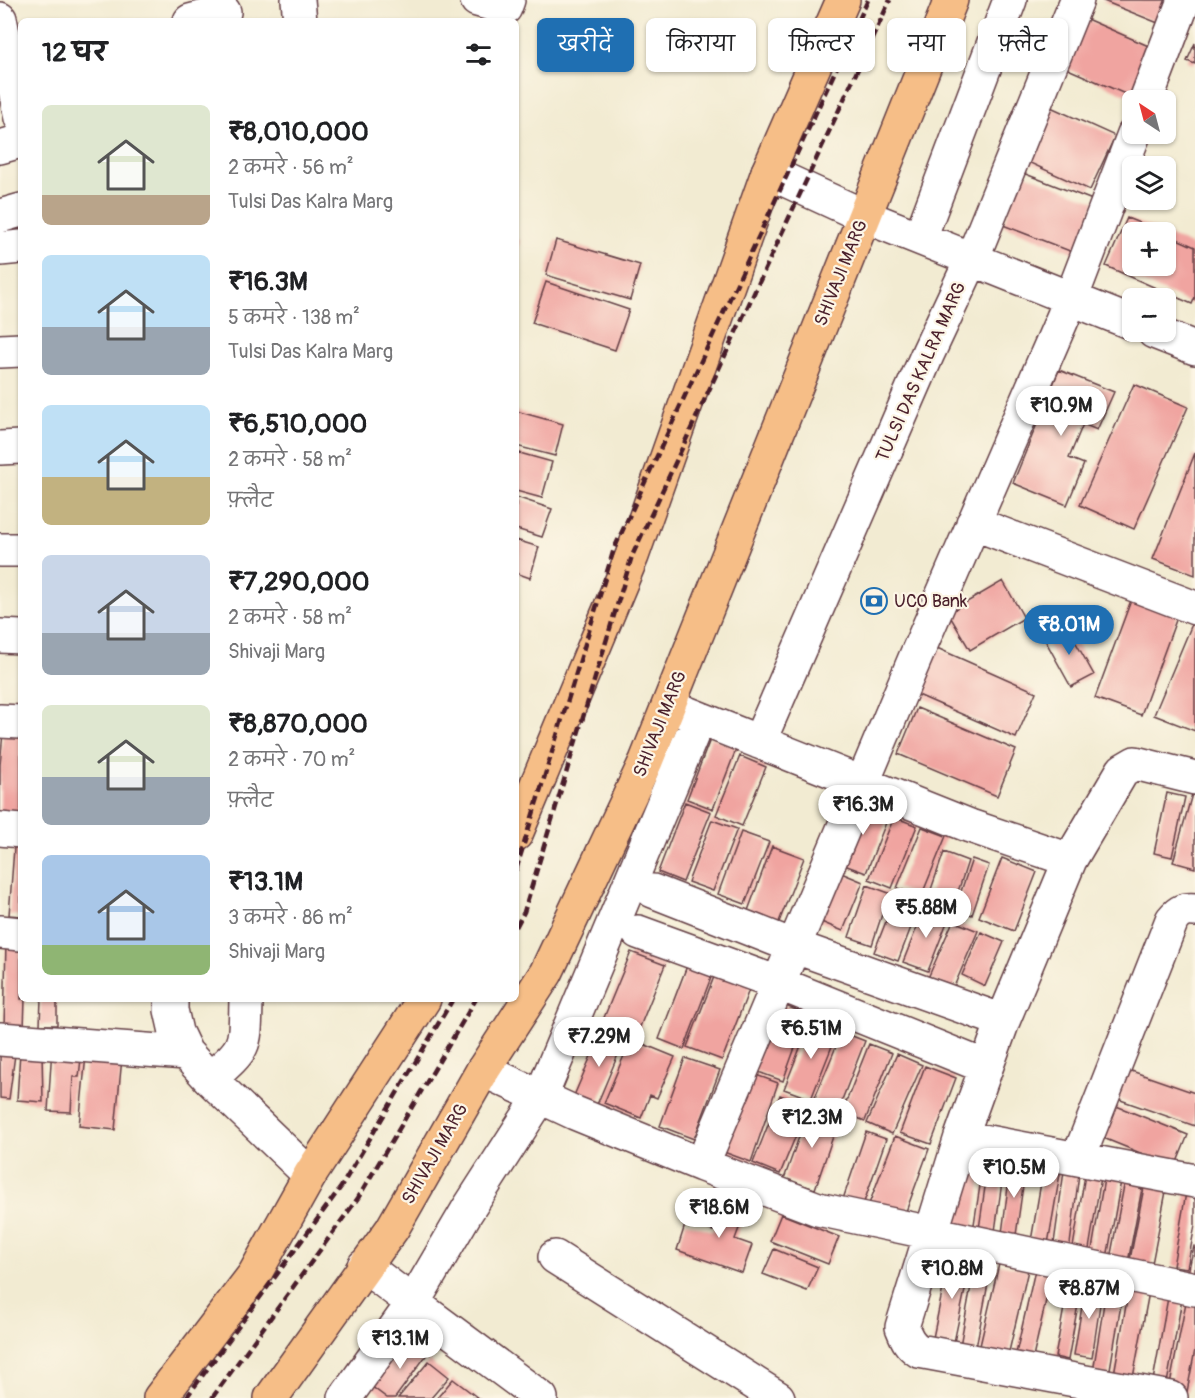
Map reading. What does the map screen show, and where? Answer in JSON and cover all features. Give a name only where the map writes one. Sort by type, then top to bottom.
[{"type":"main road","points":[[519,827],[632,556],[768,172],[843,0]]},
{"type":"main road","name":"SHIVAJI MARG","points":[[271,1398],[392,1228],[483,1070],[546,973],[646,761],[951,0]]},
{"type":"main road","points":[[160,1398],[254,1275],[310,1175],[422,1002]]},
{"type":"street","points":[[298,0],[300,18]]},
{"type":"street","points":[[477,0],[505,8],[508,0]]},
{"type":"street","points":[[920,238],[1010,0]]},
{"type":"street","name":"TULSI DAS KALRA MARG","points":[[759,742],[928,353],[972,259],[1077,0]]},
{"type":"street","points":[[1150,90],[1184,0]]},
{"type":"street","points":[[200,18],[224,11]]},
{"type":"street","points":[[0,19],[18,104]]},
{"type":"street","points":[[0,147],[18,142]]},
{"type":"street","points":[[702,1165],[862,783],[1071,299],[1130,144]]},
{"type":"street","points":[[768,172],[864,216],[1122,319]]},
{"type":"street","points":[[0,216],[18,211]]},
{"type":"street","points":[[0,249],[18,247]]},
{"type":"street","points":[[1176,341],[1195,348]]},
{"type":"street","points":[[0,351],[18,350]]},
{"type":"street","points":[[0,448],[18,447]]},
{"type":"street","points":[[973,523],[1195,608]]},
{"type":"street","points":[[0,550],[18,550]]},
{"type":"street","points":[[0,636],[18,636]]},
{"type":"street","points":[[668,706],[970,826],[1070,860]]},
{"type":"street","points":[[345,1398],[413,1303],[467,1211],[541,1096],[699,718]]},
{"type":"street","points":[[0,721],[18,722]]},
{"type":"street","points":[[1171,1398],[919,1351],[912,1346],[902,1327],[961,1137],[986,1067],[1070,860],[1128,765],[1135,763],[1195,778]]},
{"type":"street","points":[[0,829],[18,831]]},
{"type":"street","points":[[653,891],[793,946],[1003,1022]]},
{"type":"street","points":[[1078,1159],[1172,920],[1186,909],[1195,910]]},
{"type":"street","points":[[0,932],[18,934]]},
{"type":"street","points":[[638,932],[778,983],[986,1067]]},
{"type":"street","points":[[171,1002],[176,1032],[186,1053],[310,1175]]},
{"type":"street","points":[[210,1079],[238,1054],[243,1045],[246,1002]]},
{"type":"street","points":[[0,1039],[186,1053]]},
{"type":"street","points":[[483,1070],[575,1113],[818,1209],[1195,1289]]},
{"type":"street","points":[[961,1137],[1078,1159],[1194,1176]]},
{"type":"street","points":[[555,1257],[778,1398]]},
{"type":"street","points":[[364,1266],[541,1398]]},
{"type":"building","points":[[1101,0],[1173,0],[1163,25]]},
{"type":"building","points":[[1082,17],[1153,48],[1135,90],[1122,90],[1122,93],[1068,69],[1068,50]]},
{"type":"building","points":[[1195,43],[1195,64],[1187,61]]},
{"type":"building","points":[[1044,104],[1115,136],[1090,190],[1019,158]]},
{"type":"building","points":[[1023,173],[1095,201],[1075,253],[1003,225]]},
{"type":"building","points":[[1127,218],[1137,222],[1125,222]]},
{"type":"building","points":[[1122,229],[1122,273],[1106,266]]},
{"type":"building","points":[[1176,238],[1195,247],[1195,297],[1192,304],[1176,297],[1176,288],[1156,288],[1129,276],[1176,276]]},
{"type":"building","points":[[556,240],[640,265],[630,300],[546,275]]},
{"type":"building","points":[[546,282],[629,310],[615,350],[532,323]]},
{"type":"building","points":[[1059,370],[1114,392],[1097,430],[1083,424],[1069,458],[1084,464],[1067,505],[1013,483]]},
{"type":"building","points":[[1134,384],[1188,407],[1134,529],[1080,505]]},
{"type":"building","points":[[519,412],[563,424],[555,456],[519,447]]},
{"type":"building","points":[[519,453],[552,462],[542,498],[519,492]]},
{"type":"building","points":[[1195,453],[1195,575],[1153,559]]},
{"type":"building","points":[[519,498],[552,509],[542,537],[519,530]]},
{"type":"building","points":[[519,541],[539,547],[530,578],[519,574]]},
{"type":"building","points":[[1003,581],[1024,618],[970,650],[948,613]]},
{"type":"building","points":[[1133,595],[1179,612],[1141,715],[1095,698]]},
{"type":"building","points":[[1195,617],[1195,731],[1154,715]]},
{"type":"building","points":[[1066,625],[1094,675],[1071,687],[1044,638]]},
{"type":"building","points":[[937,648],[1036,692],[1016,738],[916,694]]},
{"type":"building","points":[[917,708],[1016,750],[997,796],[898,754]]},
{"type":"building","points":[[3,732],[18,734],[18,825],[0,823],[0,765]]},
{"type":"building","points":[[711,737],[737,747],[713,809],[687,799]]},
{"type":"building","points":[[740,756],[766,767],[742,826],[716,815]]},
{"type":"building","points":[[1167,793],[1185,797],[1172,857],[1154,853]]},
{"type":"building","points":[[1192,794],[1195,795],[1195,868],[1173,862]]},
{"type":"building","points":[[860,799],[891,810],[866,873],[836,862]]},
{"type":"building","points":[[685,802],[711,812],[683,882],[658,872]]},
{"type":"building","points":[[894,817],[917,826],[892,888],[869,879]]},
{"type":"building","points":[[712,820],[737,829],[713,891],[688,882]]},
{"type":"building","points":[[922,827],[946,836],[921,897],[897,888]]},
{"type":"building","points":[[741,832],[769,842],[745,904],[718,894]]},
{"type":"building","points":[[15,835],[18,835],[18,916],[9,915]]},
{"type":"building","points":[[772,846],[804,858],[777,927],[746,916]]},
{"type":"building","points":[[944,852],[968,861],[952,910],[927,901]]},
{"type":"building","points":[[1002,858],[1037,872],[1014,931],[979,917]]},
{"type":"building","points":[[972,859],[989,865],[972,915],[955,909]]},
{"type":"building","points":[[834,870],[863,882],[843,931],[814,919]]},
{"type":"building","points":[[867,885],[889,893],[872,945],[849,937]]},
{"type":"building","points":[[896,896],[920,904],[898,961],[874,952]]},
{"type":"building","points":[[925,907],[949,917],[928,971],[903,962]]},
{"type":"building","points":[[953,921],[978,931],[953,989],[928,978]]},
{"type":"building","points":[[981,932],[1004,942],[985,986],[962,975]]},
{"type":"building","points":[[6,943],[18,943],[18,1002],[25,1002],[24,1028],[4,1028]]},
{"type":"building","points":[[631,952],[665,965],[637,1034],[603,1020]]},
{"type":"building","points":[[690,958],[715,967],[684,1049],[659,1039]]},
{"type":"building","points":[[717,969],[752,982],[722,1060],[687,1047]]},
{"type":"building","points":[[41,1002],[57,1002],[57,1025],[40,1025]]},
{"type":"building","points":[[777,1003],[807,1014],[783,1081],[753,1070]]},
{"type":"building","points":[[811,1020],[838,1031],[811,1099],[784,1089]]},
{"type":"building","points":[[603,1028],[625,1038],[596,1107],[573,1098]]},
{"type":"building","points":[[842,1032],[865,1041],[838,1110],[814,1100]]},
{"type":"building","points":[[631,1039],[675,1057],[657,1098],[650,1095],[641,1118],[604,1103]]},
{"type":"building","points":[[869,1044],[892,1053],[865,1121],[842,1112]]},
{"type":"building","points":[[0,1047],[16,1047],[9,1099],[0,1098]]},
{"type":"building","points":[[52,1047],[82,1049],[79,1077],[73,1077],[71,1112],[48,1111]]},
{"type":"building","points":[[20,1052],[42,1052],[43,1102],[17,1100]]},
{"type":"building","points":[[897,1054],[922,1065],[892,1134],[867,1123]]},
{"type":"building","points":[[86,1055],[122,1058],[115,1130],[79,1126]]},
{"type":"building","points":[[685,1058],[720,1070],[694,1139],[660,1126]]},
{"type":"building","points":[[925,1066],[956,1078],[931,1144],[900,1133]]},
{"type":"building","points":[[1120,1067],[1195,1093],[1195,1126],[1109,1096]]},
{"type":"building","points":[[748,1072],[778,1083],[751,1162],[721,1151]]},
{"type":"building","points":[[780,1095],[808,1106],[780,1174],[753,1163]]},
{"type":"building","points":[[1104,1101],[1188,1135],[1175,1167],[1091,1133]]},
{"type":"building","points":[[809,1109],[839,1119],[815,1189],[784,1179]]},
{"type":"building","points":[[866,1132],[886,1139],[862,1208],[842,1202]]},
{"type":"building","points":[[895,1136],[929,1149],[901,1225],[866,1212]]},
{"type":"building","points":[[991,1145],[1007,1147],[993,1245],[977,1243]]},
{"type":"building","points":[[1012,1156],[1027,1158],[1015,1242],[1001,1241]]},
{"type":"building","points":[[962,1157],[984,1160],[972,1237],[950,1234]]},
{"type":"building","points":[[1045,1159],[1062,1162],[1047,1250],[1030,1247]]},
{"type":"building","points":[[1065,1164],[1080,1166],[1069,1252],[1053,1250]]},
{"type":"building","points":[[1106,1167],[1123,1170],[1107,1258],[1091,1255]]},
{"type":"building","points":[[1086,1169],[1102,1171],[1087,1261],[1071,1259]]},
{"type":"building","points":[[1126,1175],[1144,1178],[1128,1262],[1110,1259]]},
{"type":"building","points":[[1146,1177],[1168,1181],[1151,1269],[1129,1265]]},
{"type":"building","points":[[1187,1187],[1195,1188],[1195,1225],[1187,1268],[1173,1266]]},
{"type":"building","points":[[724,1199],[747,1207],[735,1239],[752,1245],[742,1273],[677,1250],[686,1222],[713,1231]]},
{"type":"building","points":[[781,1214],[839,1237],[828,1264],[770,1241]]},
{"type":"building","points":[[1195,1246],[1195,1274],[1188,1273]]},
{"type":"building","points":[[774,1249],[818,1267],[807,1291],[763,1274]]},
{"type":"building","points":[[950,1253],[972,1257],[953,1347],[932,1343]]},
{"type":"building","points":[[976,1259],[992,1262],[975,1353],[959,1351]]},
{"type":"building","points":[[999,1264],[1028,1270],[1008,1356],[979,1350]]},
{"type":"building","points":[[1071,1269],[1084,1271],[1068,1360],[1055,1357]]},
{"type":"building","points":[[1035,1270],[1052,1274],[1032,1362],[1015,1358]]},
{"type":"building","points":[[1108,1278],[1125,1281],[1109,1375],[1093,1372]]},
{"type":"building","points":[[1086,1282],[1103,1284],[1092,1358],[1074,1355]]},
{"type":"building","points":[[1129,1288],[1149,1292],[1132,1383],[1113,1380]]},
{"type":"building","points":[[1169,1292],[1183,1294],[1166,1389],[1152,1386]]},
{"type":"building","points":[[1187,1297],[1195,1298],[1195,1350],[1187,1392],[1169,1389]]},
{"type":"building","points":[[408,1338],[428,1353],[395,1398],[387,1398],[371,1386]]},
{"type":"building","points":[[429,1361],[449,1377],[431,1398],[398,1398]]},
{"type":"building","points":[[453,1379],[478,1398],[437,1398]]},
{"type":"railway","points":[[519,860],[614,549],[868,0]]},
{"type":"railway","points":[[519,921],[524,912],[632,556],[890,0]]},
{"type":"railway","points":[[186,1398],[341,1187],[451,1002]]},
{"type":"railway","points":[[212,1398],[358,1198],[474,1002]]},
{"type":"place","name":"UCO Bank","points":[[874,601]]}]
